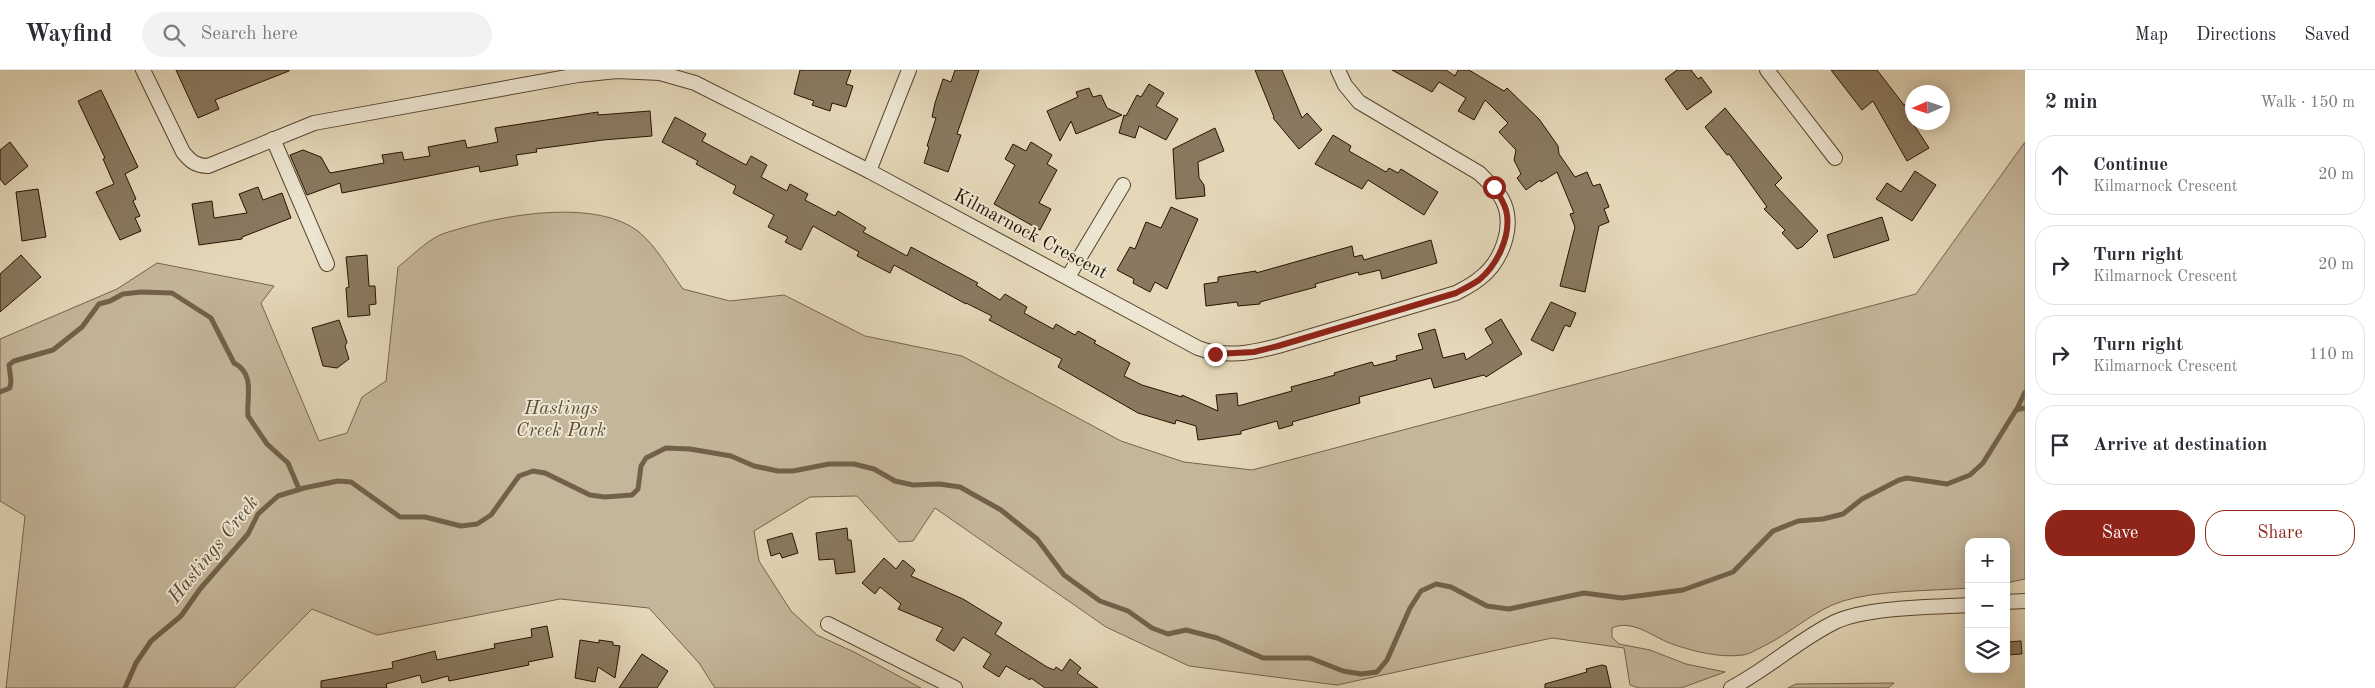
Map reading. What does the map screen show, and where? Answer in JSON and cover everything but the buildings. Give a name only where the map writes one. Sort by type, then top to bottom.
[{"type":"street","name":"Kilmarnock Crescent","points":[[143,70],[182,152],[191,162],[208,166],[314,123],[385,108],[578,75],[617,71],[660,74],[695,83],[869,171],[1198,348],[1215,354],[1254,352],[1278,346],[1456,293],[1480,279],[1494,263],[1503,246],[1508,225],[1507,213],[1494,187],[1479,172],[1359,102],[1345,85],[1338,70]]},
{"type":"street","points":[[869,171],[909,70]]},
{"type":"street","points":[[1767,70],[1835,158]]},
{"type":"street","points":[[273,139],[328,264]]},
{"type":"street","points":[[1068,277],[1123,186]]},
{"type":"street","points":[[2010,602],[2025,600]]},
{"type":"street","points":[[1731,688],[1813,634],[1837,621],[1911,608],[1965,605]]},
{"type":"street","points":[[828,624],[955,688]]},
{"type":"green space","name":"Hastings Creek Park","points":[[2025,142],[2025,579],[2010,582],[2010,538],[1965,538],[1965,588],[1888,593],[1843,601],[1822,610],[1774,641],[1746,654],[1726,656],[1709,654],[1675,645],[1636,627],[1620,626],[1612,628],[1612,637],[1619,644],[1650,650],[1686,664],[1725,672],[1681,688],[1639,688],[1630,685],[1624,648],[1552,638],[1337,685],[1189,666],[1106,627],[935,508],[913,541],[899,542],[857,496],[810,497],[754,531],[759,561],[791,611],[817,635],[854,652],[921,688],[715,688],[699,663],[649,608],[560,599],[377,635],[312,609],[234,688],[6,688],[25,516],[0,501],[0,339],[117,289],[157,263],[274,286],[261,303],[319,441],[347,433],[362,397],[386,381],[398,267],[429,242],[451,231],[504,218],[553,212],[601,215],[622,222],[639,232],[657,252],[683,289],[730,301],[784,295],[865,336],[962,356],[1121,441],[1184,462],[1252,470],[1916,294]]},
{"type":"green space","points":[[1894,683],[1888,688],[1788,688],[1796,684]]},
{"type":"waterway","points":[[0,392],[10,388],[9,365],[14,361],[53,350],[82,327],[99,304],[123,294],[141,292],[172,293],[211,318],[234,363],[241,368],[248,380],[248,416],[267,444],[288,463],[299,489]]},
{"type":"waterway","name":"Hastings Creek","points":[[2017,409],[2025,392]]},
{"type":"waterway","name":"Hastings Creek","points":[[125,688],[136,663],[151,641],[181,616],[200,589],[248,534],[258,514],[278,496],[338,481],[351,482],[400,517],[425,517],[461,526],[477,524],[491,515],[519,476],[533,471],[545,473],[590,495],[605,497],[632,495],[638,489],[641,466],[646,458],[666,448],[690,449],[731,456],[754,466],[778,471],[793,471],[829,464],[854,464],[874,469],[895,481],[913,485],[939,484],[960,487],[1001,510],[1037,539],[1064,575],[1100,601],[1128,611],[1152,628],[1168,634],[1186,630],[1217,638],[1263,658],[1310,658],[1343,671],[1361,674],[1377,672],[1387,660],[1410,608],[1421,591],[1436,584],[1451,587],[1487,606],[1509,609],[1584,593],[1622,598],[1683,590],[1733,572],[1773,531],[1798,521],[1823,519],[1843,514],[1862,499],[1899,480],[1907,478],[1947,484],[1970,475],[1983,463],[2016,410],[2025,408]]},
{"type":"route","points":[[1215,354],[1254,352],[1278,346],[1456,293],[1480,279],[1494,263],[1503,246],[1508,225],[1507,213],[1494,187]]}]
